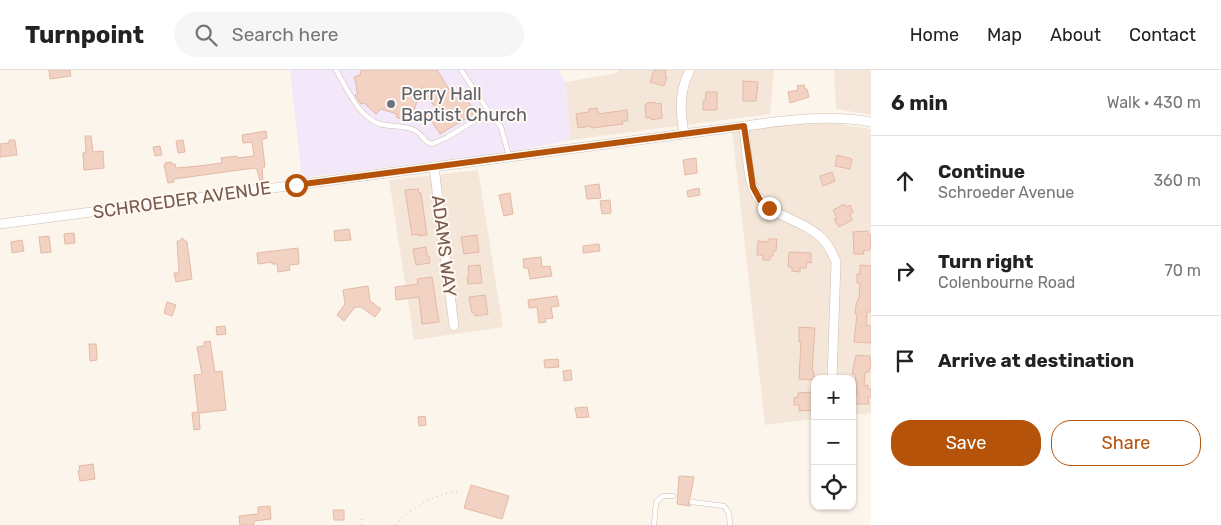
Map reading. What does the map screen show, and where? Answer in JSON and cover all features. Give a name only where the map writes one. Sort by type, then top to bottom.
[{"type":"street","points":[[684,133],[680,103],[682,90],[690,70]]},
{"type":"street","name":"SCHROEDER AVENUE","points":[[0,224],[684,133],[818,118],[871,122]]},
{"type":"street","points":[[744,126],[751,180],[760,200],[779,214],[817,233],[828,245],[836,262],[832,375]]},
{"type":"street","name":"ADAMS WAY","points":[[434,167],[454,326]]},
{"type":"lane","points":[[336,70],[361,111],[370,120],[417,131],[426,143],[432,144],[446,138],[489,112]]},
{"type":"lane","points":[[461,70],[502,128],[509,156]]},
{"type":"lane","points":[[654,525],[656,502],[663,496],[673,496]]},
{"type":"lane","points":[[692,502],[724,506],[728,513],[730,525]]},
{"type":"path","points":[[396,525],[400,519],[421,505],[452,491],[460,492]]},
{"type":"path","points":[[362,515],[362,525]]},
{"type":"shaded area","points":[[290,70],[558,70],[566,82],[570,140],[523,150],[302,178]]},
{"type":"shaded area","points":[[618,70],[774,70],[770,114],[570,140],[566,82],[617,73]]},
{"type":"shaded area","points":[[834,70],[871,70],[871,115],[836,109]]},
{"type":"shaded area","points":[[833,123],[871,129],[871,413],[856,415],[856,375],[811,375],[811,419],[765,425],[732,131],[770,125]]},
{"type":"shaded area","points":[[478,170],[503,327],[414,340],[389,180]]},
{"type":"building","points":[[49,70],[70,70],[71,76],[50,79]]},
{"type":"building","name":"Perry Hall Baptist Church","points":[[361,70],[437,70],[455,99],[464,94],[475,113],[440,134],[428,116],[437,111],[422,87],[410,122],[396,117],[397,114],[381,109],[376,114],[364,103],[361,104],[355,95],[358,93],[354,77],[360,75]]},
{"type":"building","points":[[654,70],[666,70],[665,77],[667,77],[664,86],[650,82]]},
{"type":"building","points":[[743,81],[758,82],[756,101],[743,101]]},
{"type":"building","points":[[804,85],[809,97],[790,103],[788,92],[798,90],[797,86]]},
{"type":"building","points":[[706,92],[717,92],[717,110],[703,110]]},
{"type":"building","points":[[655,102],[655,104],[661,103],[662,118],[651,120],[651,117],[646,118],[645,105]]},
{"type":"building","points":[[597,108],[598,114],[627,110],[628,121],[622,121],[623,124],[578,128],[576,114],[589,112],[589,109]]},
{"type":"building","points":[[266,131],[267,138],[262,141],[265,167],[262,167],[263,181],[260,181],[257,169],[254,168],[174,179],[174,182],[168,183],[165,163],[171,162],[175,164],[176,168],[222,163],[221,158],[253,156],[252,142],[243,143],[242,135]]},
{"type":"building","points":[[85,136],[91,136],[93,152],[103,151],[104,168],[84,170]]},
{"type":"building","points":[[9,140],[15,140],[17,155],[0,157],[0,144],[9,143]]},
{"type":"building","points":[[183,140],[185,152],[178,153],[176,141]]},
{"type":"building","points":[[160,146],[162,155],[155,156],[153,147]]},
{"type":"building","points":[[837,155],[852,159],[850,169],[835,166]]},
{"type":"building","points":[[696,158],[697,173],[685,175],[683,160]]},
{"type":"building","points":[[832,172],[835,181],[823,186],[820,176]]},
{"type":"building","points":[[599,184],[601,198],[587,199],[585,186]]},
{"type":"building","points":[[699,188],[700,195],[688,197],[687,191]]},
{"type":"building","points":[[418,189],[419,193],[421,193],[427,235],[419,236],[419,234],[412,235],[405,190]]},
{"type":"building","points":[[510,193],[513,214],[504,216],[499,195]]},
{"type":"building","points":[[610,200],[611,213],[602,214],[600,201]]},
{"type":"building","points":[[844,204],[846,207],[850,205],[853,212],[850,214],[852,220],[839,227],[834,219],[837,218],[833,210]]},
{"type":"building","points":[[349,229],[351,240],[335,241],[334,231]]},
{"type":"building","points":[[868,231],[869,235],[871,235],[870,250],[863,251],[864,254],[854,254],[853,232]]},
{"type":"building","points":[[74,233],[75,243],[65,244],[64,234]]},
{"type":"building","points":[[477,235],[479,252],[464,254],[461,237]]},
{"type":"building","points":[[49,236],[51,252],[41,253],[39,237]]},
{"type":"building","points":[[182,238],[187,242],[192,279],[176,282],[174,273],[179,273],[177,241],[180,241]]},
{"type":"building","points":[[768,239],[777,239],[776,251],[773,251],[773,256],[770,256],[770,260],[763,260],[763,255],[757,255],[758,241],[768,242]]},
{"type":"building","points":[[22,240],[24,251],[12,253],[11,242]]},
{"type":"building","points":[[599,244],[600,251],[583,253],[583,246]]},
{"type":"building","points":[[426,247],[430,263],[416,265],[413,249]]},
{"type":"building","points":[[298,248],[299,264],[289,265],[290,270],[278,272],[277,264],[272,264],[272,262],[258,264],[257,253]]},
{"type":"building","points":[[789,252],[811,253],[811,263],[807,262],[806,268],[800,268],[800,272],[792,271],[792,267],[788,267]]},
{"type":"building","points":[[541,257],[542,267],[550,266],[552,276],[530,279],[528,268],[524,268],[523,259]]},
{"type":"building","points":[[480,265],[482,283],[468,284],[468,266]]},
{"type":"building","points":[[860,265],[871,266],[871,312],[867,312],[866,325],[871,326],[871,343],[854,342],[857,314],[855,314],[860,284],[857,283],[857,274],[860,274]]},
{"type":"building","points":[[432,277],[439,322],[422,324],[419,297],[396,300],[395,287],[418,284],[417,279]]},
{"type":"building","points":[[368,286],[370,301],[381,309],[375,317],[361,307],[355,307],[344,321],[337,315],[345,304],[343,290]]},
{"type":"building","points":[[485,295],[488,314],[475,316],[475,313],[472,313],[469,297]]},
{"type":"building","points":[[557,296],[559,306],[551,307],[553,318],[545,319],[546,322],[539,323],[537,307],[529,308],[528,300]]},
{"type":"building","points":[[167,302],[176,305],[172,316],[164,313]]},
{"type":"building","points":[[225,326],[226,334],[217,335],[216,327]]},
{"type":"building","points":[[799,327],[815,328],[812,371],[814,371],[814,375],[811,375],[811,380],[799,379],[801,342],[799,342]]},
{"type":"building","points":[[210,341],[215,372],[222,371],[226,410],[199,413],[200,429],[194,430],[192,413],[198,412],[194,375],[202,374],[197,347],[204,346],[204,342]]},
{"type":"building","points":[[89,344],[96,344],[97,360],[90,361]]},
{"type":"building","points":[[856,355],[870,356],[871,369],[869,369],[869,372],[865,372],[864,386],[868,385],[868,389],[871,389],[871,397],[868,397],[869,404],[856,404],[856,375],[852,374]]},
{"type":"building","points":[[558,359],[559,367],[545,368],[544,360]]},
{"type":"building","points":[[571,370],[572,380],[564,381],[563,371]]},
{"type":"building","points":[[811,392],[811,410],[799,411],[799,405],[794,405],[794,398],[798,397],[798,393]]},
{"type":"building","points":[[587,407],[589,417],[577,418],[575,408]]},
{"type":"building","points":[[425,416],[426,425],[419,426],[418,417]]},
{"type":"building","points":[[93,464],[95,479],[80,481],[79,466]]},
{"type":"building","points":[[679,476],[694,477],[688,501],[690,506],[677,504]]},
{"type":"building","points":[[471,485],[509,496],[502,519],[464,508]]},
{"type":"building","points":[[270,506],[271,519],[254,521],[254,525],[240,525],[239,516],[258,514],[258,507]]},
{"type":"building","points":[[333,510],[344,510],[344,520],[334,520]]},
{"type":"place","name":"Perry Hall Baptist Church","points":[[391,104]]},
{"type":"route","points":[[296,185],[744,126],[753,187],[760,200],[769,208]]}]
